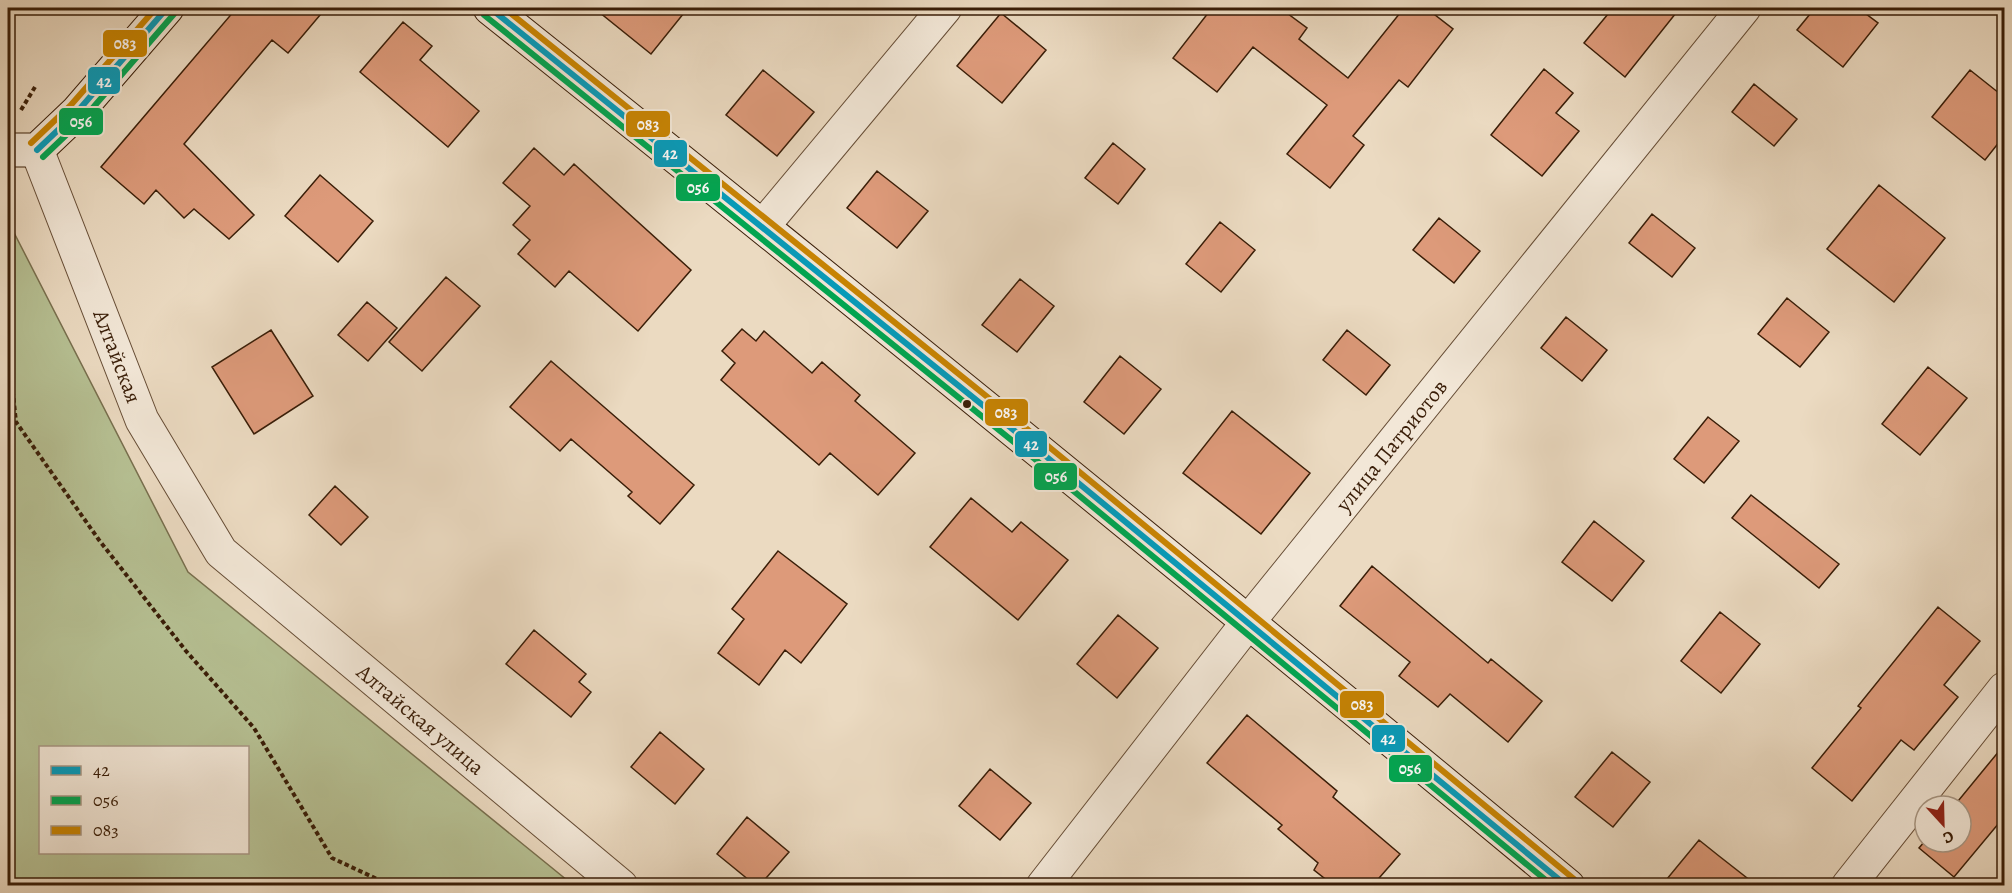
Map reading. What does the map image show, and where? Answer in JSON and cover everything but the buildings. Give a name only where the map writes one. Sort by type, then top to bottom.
[{"type":"street","points":[[22,150],[77,112],[167,8]]},
{"type":"street","points":[[490,8],[763,226],[1249,621],[1568,885]]},
{"type":"street","points":[[763,226],[945,8]]},
{"type":"street","name":"улица Патриотов","points":[[1043,885],[1249,621],[1744,8]]},
{"type":"street","name":"Алтайская","points":[[22,150],[142,420],[221,552]]},
{"type":"street","name":"Алтайская улица","points":[[221,552],[621,885]]},
{"type":"street","points":[[1848,885],[2004,689]]},
{"type":"path","points":[[8,346],[16,422],[99,540],[186,651],[254,728],[332,858],[392,885]]},
{"type":"green space","points":[[8,221],[188,572],[573,885],[8,885]]},
{"type":"transit line","name":"083","points":[[31,143],[70,106],[156,8]]},
{"type":"transit line","name":"42","points":[[37,150],[77,112],[167,8]]},
{"type":"transit line","name":"42","points":[[490,8],[1031,444],[1567,886]]},
{"type":"transit line","name":"083","points":[[504,8],[1037,437],[1574,879]]},
{"type":"transit line","name":"056","points":[[43,157],[84,118],[174,14]]},
{"type":"transit line","name":"056","points":[[484,15],[1025,451],[1553,886]]}]
